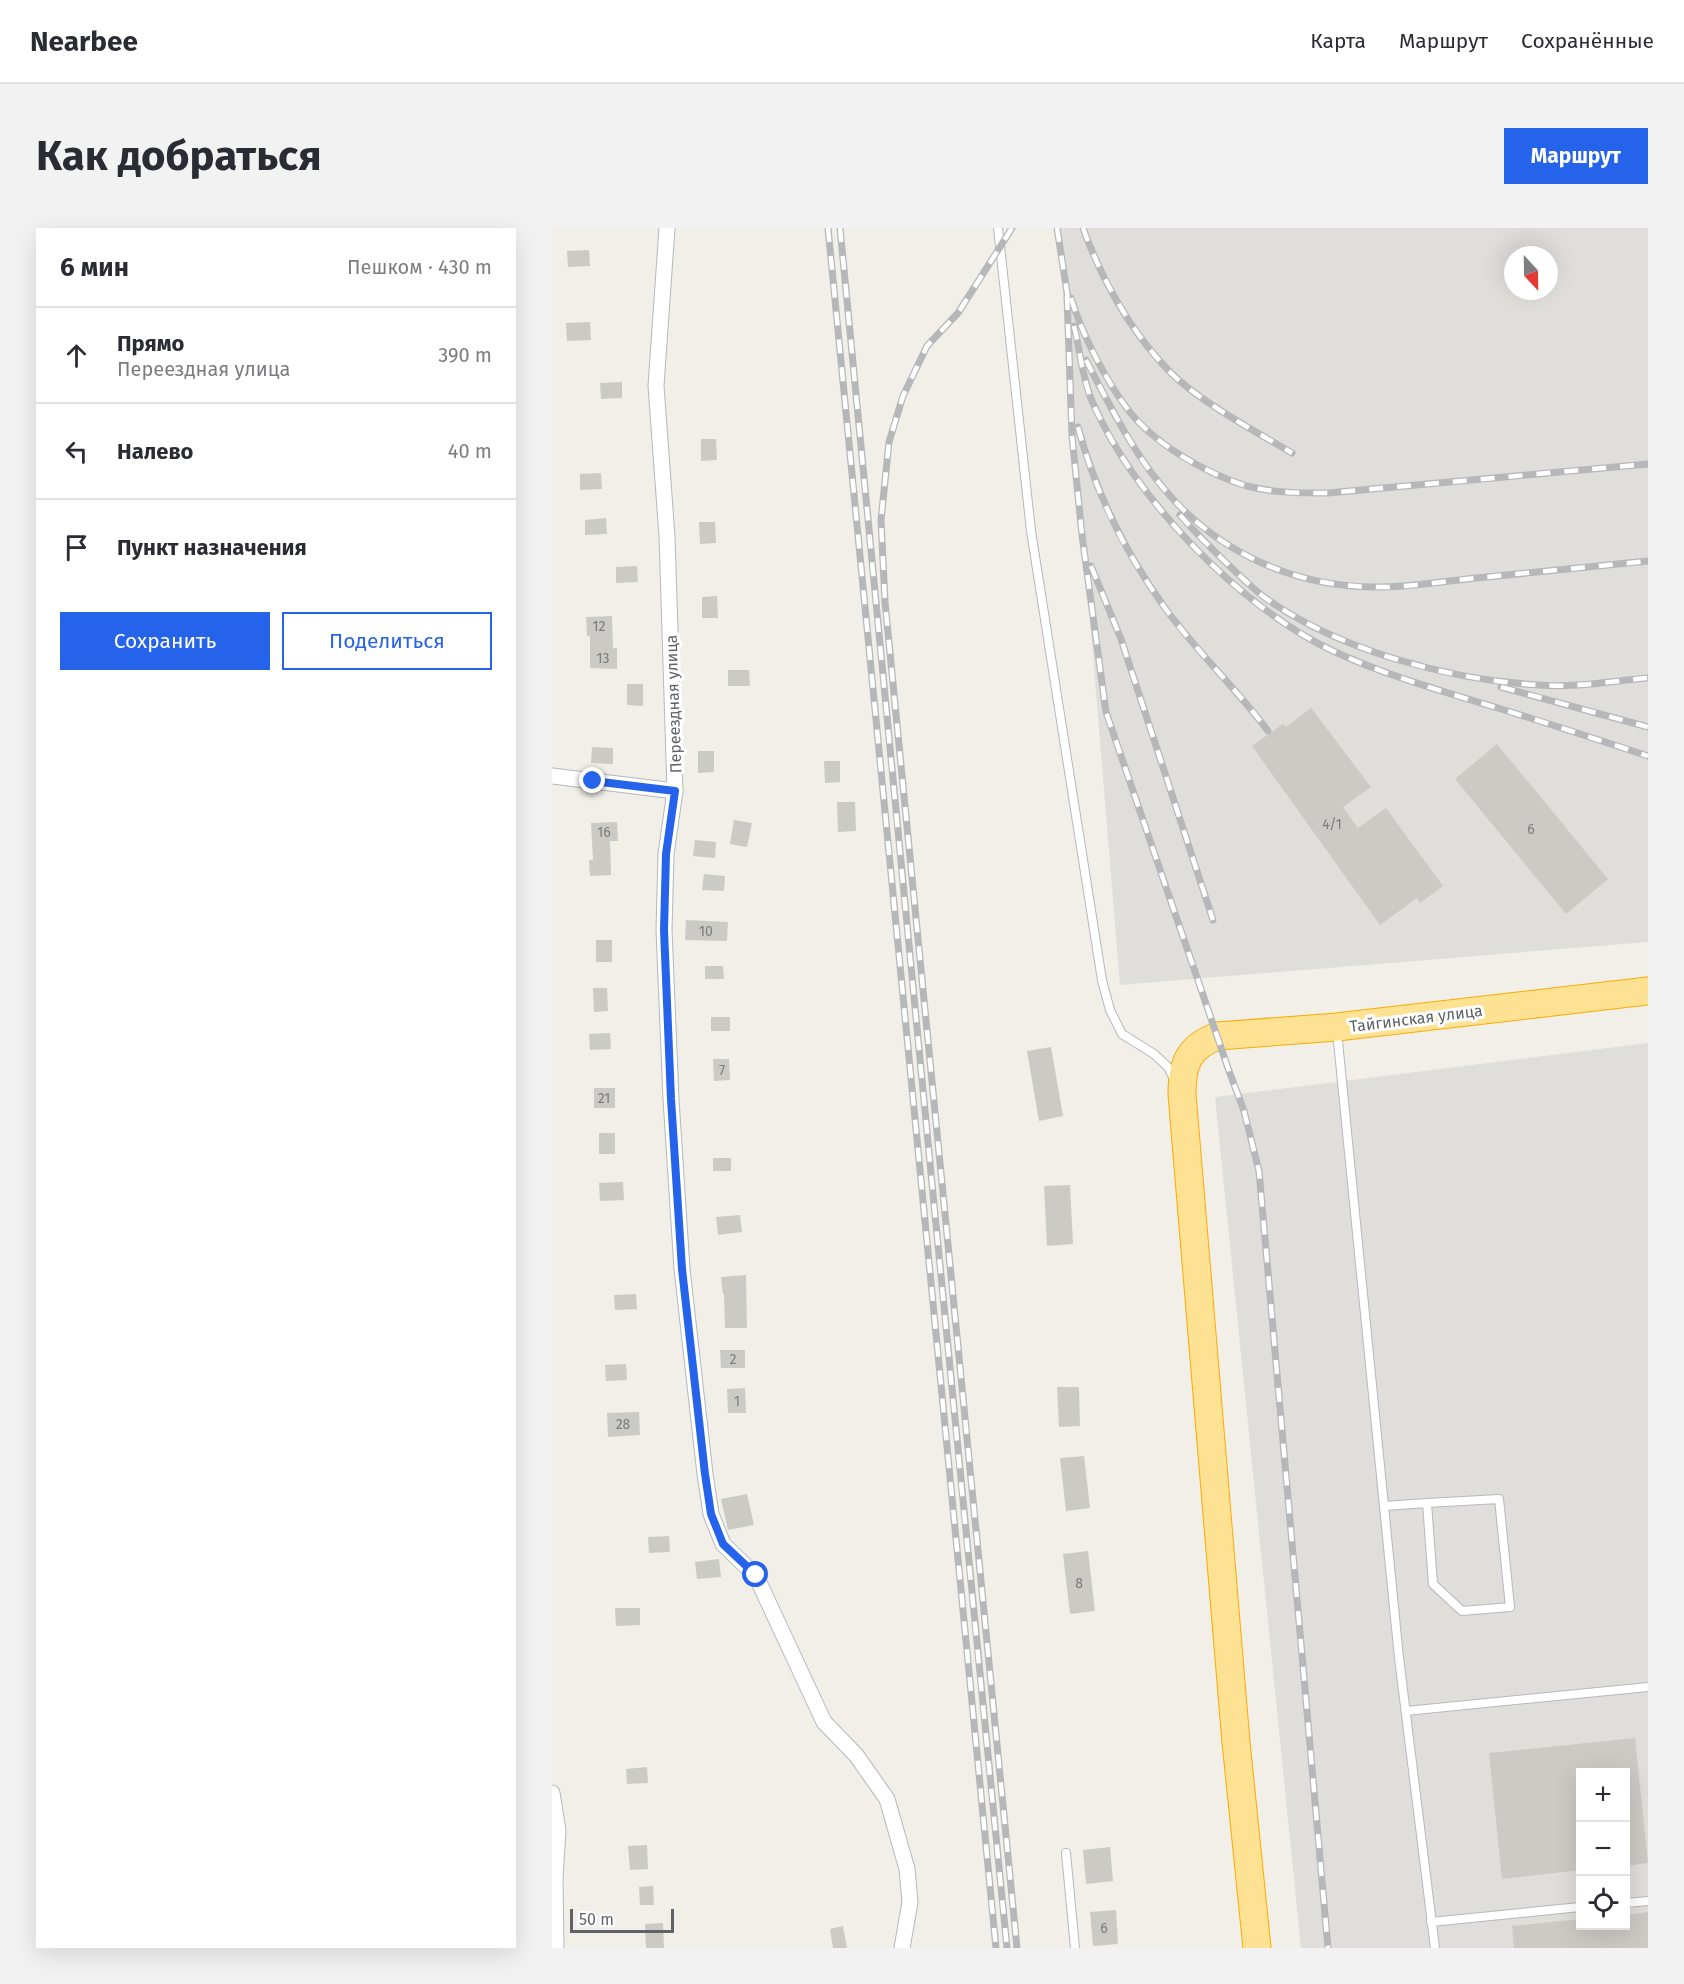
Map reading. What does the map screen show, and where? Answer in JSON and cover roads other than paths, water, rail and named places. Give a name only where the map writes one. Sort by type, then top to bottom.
[{"type":"highway","name":"Тайгинская улица","points":[[1182,1094],[1182,1076],[1189,1056],[1203,1043],[1218,1036],[1337,1027],[1648,991]]},
{"type":"highway","points":[[1182,1094],[1236,1742],[1257,1948]]},
{"type":"street","name":"Переездная улица","points":[[667,228],[656,386],[667,536],[675,791],[666,854],[664,930],[671,1099],[682,1269],[705,1474],[711,1514],[723,1544],[756,1575],[824,1722],[856,1755],[887,1799],[907,1869],[910,1902],[902,1948]]},
{"type":"street","points":[[552,776],[675,791]]},
{"type":"street","points":[[552,1793],[558,1831],[555,1948]]},
{"type":"lane","points":[[998,228],[1031,531],[1102,980],[1110,1011],[1122,1034],[1154,1054],[1168,1067],[1182,1094]]},
{"type":"lane","points":[[1337,1027],[1384,1506],[1434,1948]]},
{"type":"lane","points":[[1384,1506],[1427,1503],[1499,1499],[1510,1607],[1462,1611],[1433,1584],[1427,1503]]},
{"type":"lane","points":[[1406,1711],[1648,1687]]},
{"type":"lane","points":[[1066,1853],[1075,1948]]},
{"type":"lane","points":[[1630,1903],[1648,1901]]},
{"type":"lane","points":[[1431,1922],[1576,1908]]},
{"type":"railway","points":[[828,228],[996,1948]]},
{"type":"railway","points":[[840,228],[1007,1948]]},
{"type":"railway","points":[[1012,228],[958,313],[927,346],[903,396],[889,442],[881,520],[885,602],[1017,1948]]},
{"type":"railway","points":[[1057,228],[1069,305]]},
{"type":"railway","points":[[1083,228],[1099,267],[1130,323],[1170,372],[1212,405],[1292,453]]},
{"type":"railway","points":[[1067,296],[1072,436],[1082,535],[1106,712],[1244,1111],[1259,1171],[1328,1948]]},
{"type":"railway","points":[[1071,298],[1087,340],[1102,369],[1137,420],[1164,444],[1197,465],[1247,486],[1298,493],[1328,493],[1648,464]]},
{"type":"railway","points":[[1074,326],[1083,373],[1092,401],[1110,437],[1134,474],[1161,510],[1192,545],[1261,606],[1297,631],[1333,651],[1374,668],[1648,756]]},
{"type":"railway","points":[[1086,360],[1135,449],[1172,498],[1215,536],[1263,564],[1316,581],[1386,587],[1648,561]]},
{"type":"railway","points":[[1078,427],[1093,476],[1103,499],[1124,543],[1150,587],[1177,624],[1268,731]]},
{"type":"railway","points":[[1180,515],[1217,554],[1264,597],[1293,616],[1360,647],[1432,669],[1504,682],[1566,686],[1648,678]]},
{"type":"railway","points":[[1091,566],[1121,639],[1213,920]]},
{"type":"railway","points":[[1501,687],[1648,727]]}]
